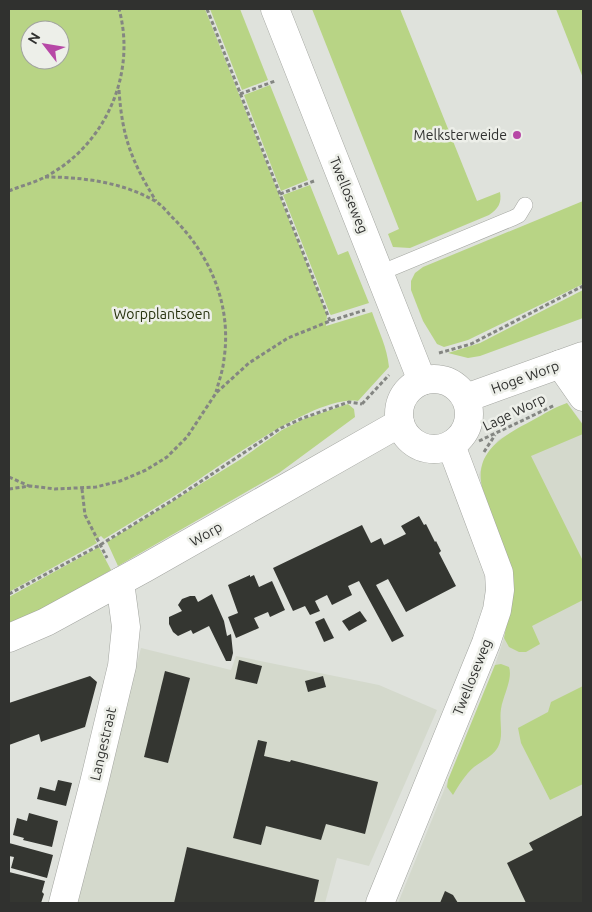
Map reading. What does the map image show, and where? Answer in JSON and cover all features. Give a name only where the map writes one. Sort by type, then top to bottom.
[{"type":"street","name":"Twelloseweg","points":[[275,9],[418,370]]},
{"type":"street","points":[[571,360],[581,395]]},
{"type":"street","name":"Hoge Worp","points":[[466,398],[571,360]]},
{"type":"street","points":[[418,370],[435,379],[449,382],[456,386],[466,398],[469,406],[469,422],[460,439],[452,446],[437,450],[423,448],[410,441],[406,436],[400,423],[400,406],[403,398],[415,384],[418,370]]},
{"type":"street","name":"Worp","points":[[9,638],[46,622],[120,582],[400,423]]},
{"type":"street","name":"Twelloseweg","points":[[380,903],[472,677],[497,610],[500,590],[499,573],[452,446]]},
{"type":"street","name":"Langestraat","points":[[63,903],[122,666],[126,627],[120,582]]},
{"type":"lane","points":[[380,273],[513,218],[518,215],[525,205]]},
{"type":"path","points":[[119,9],[125,44],[119,87],[122,123],[128,145],[141,177],[156,202],[186,230],[202,252],[215,276],[226,332],[224,358],[216,393]]},
{"type":"path","points":[[207,9],[330,321]]},
{"type":"path","points":[[240,94],[300,72]]},
{"type":"path","points":[[9,190],[44,177],[78,154],[108,116],[119,87]]},
{"type":"path","points":[[280,194],[340,171]]},
{"type":"path","points":[[44,177],[66,177],[108,183],[156,202]]},
{"type":"path","points":[[418,370],[583,286]]},
{"type":"path","points":[[9,489],[30,486],[55,489],[82,489],[120,481],[146,470],[168,457],[187,437],[216,393],[249,363],[288,338],[330,321],[374,307]]},
{"type":"path","points":[[9,594],[100,544],[173,500],[282,428],[303,418],[349,402],[362,404],[390,373]]},
{"type":"path","name":"Lage Worp","points":[[452,446],[482,441],[581,395]]},
{"type":"path","points":[[9,477],[30,486]]},
{"type":"path","points":[[82,489],[85,515],[100,544]]},
{"type":"shaded area","points":[[567,403],[583,424],[583,903],[398,903],[495,665],[504,638],[509,612],[508,561],[479,475],[484,459],[498,440]]},
{"type":"shaded area","points":[[141,648],[231,670],[236,656],[379,685],[437,710],[369,866],[337,858],[325,903],[73,903]]},
{"type":"green space","name":"Worpplantsoen","points":[[9,9],[205,9],[327,315],[326,326],[372,312],[385,346],[389,367],[358,401],[340,402],[318,409],[267,435],[123,528],[104,539],[101,536],[95,540],[97,543],[9,592]]},
{"type":"green space","points":[[210,9],[240,9],[268,80],[242,90]]},
{"type":"green space","points":[[312,9],[400,9],[477,201],[500,192],[500,203],[495,210],[489,215],[410,248],[393,247],[388,234],[399,229]]},
{"type":"green space","points":[[556,9],[583,9],[583,78]]},
{"type":"green space","points":[[270,85],[308,180],[281,191],[244,95]]},
{"type":"green space","points":[[310,185],[338,255],[348,251],[369,303],[330,314],[283,195]]},
{"type":"green space","points":[[583,201],[583,284],[468,340],[444,347],[437,344],[423,321],[411,290],[411,281],[415,273],[423,267]]},
{"type":"green space","points":[[583,290],[583,318],[480,356],[468,358],[448,353],[480,343]]},
{"type":"green space","points":[[567,403],[583,425],[583,434],[531,456],[583,561],[583,600],[532,626],[540,644],[526,652],[519,652],[509,647],[504,638],[509,612],[508,561],[482,487],[481,474],[483,463],[487,453],[502,438],[558,406]]},
{"type":"green space","points":[[348,404],[354,409],[355,417],[279,473],[118,566],[107,542],[241,459],[282,430],[304,419]]},
{"type":"green space","points":[[99,547],[111,570],[47,608],[9,624],[9,597]]},
{"type":"green space","points":[[501,664],[509,667],[510,677],[501,709],[500,743],[493,753],[468,773],[453,795],[447,787],[448,780],[495,665]]},
{"type":"green space","points":[[583,686],[583,784],[550,800],[521,743],[518,728],[548,712],[551,702]]},
{"type":"building","points":[[419,516],[436,541],[441,551],[439,553],[456,586],[406,612],[388,579],[376,585],[404,636],[392,642],[359,581],[348,586],[352,595],[332,605],[327,595],[315,601],[320,611],[310,615],[305,606],[293,611],[273,568],[362,525],[371,543],[381,538],[384,545],[406,534],[401,526]]},
{"type":"building","points":[[250,575],[250,577],[254,575],[259,587],[272,581],[285,610],[270,617],[268,612],[254,618],[259,628],[236,638],[228,617],[238,613],[228,585]]},
{"type":"building","points":[[212,594],[224,621],[227,636],[231,634],[233,653],[231,661],[226,661],[209,626],[193,634],[191,630],[178,636],[173,632],[169,624],[169,617],[182,611],[178,605],[182,599],[195,596],[198,602]]},
{"type":"building","points":[[360,611],[367,621],[349,631],[342,621]]},
{"type":"building","points":[[324,618],[334,638],[324,642],[315,622]]},
{"type":"building","points":[[239,660],[262,666],[257,684],[235,679]]},
{"type":"building","points":[[165,671],[190,678],[168,763],[144,757]]},
{"type":"building","points":[[90,676],[97,682],[85,727],[41,742],[39,734],[9,745],[9,703]]},
{"type":"building","points":[[323,676],[326,687],[308,692],[305,681]]},
{"type":"building","points":[[258,740],[267,742],[264,756],[290,762],[291,760],[378,782],[365,834],[326,824],[321,840],[266,826],[261,845],[233,838]]},
{"type":"building","points":[[58,780],[72,783],[66,806],[37,799],[40,787],[55,791]]},
{"type":"building","points":[[29,813],[58,821],[52,847],[23,840],[24,838],[13,835],[17,818],[27,821]]},
{"type":"building","points":[[583,815],[583,903],[526,903],[507,863],[533,850],[529,843]]},
{"type":"building","points":[[9,843],[53,855],[47,878],[11,868],[14,857],[9,856]]},
{"type":"building","points":[[187,847],[319,880],[314,903],[174,903]]},
{"type":"building","points":[[9,872],[45,881],[41,903],[9,903]]},
{"type":"building","points":[[445,891],[453,895],[458,903],[440,903]]},
{"type":"place","name":"Melksterweide","points":[[517,135]]}]
